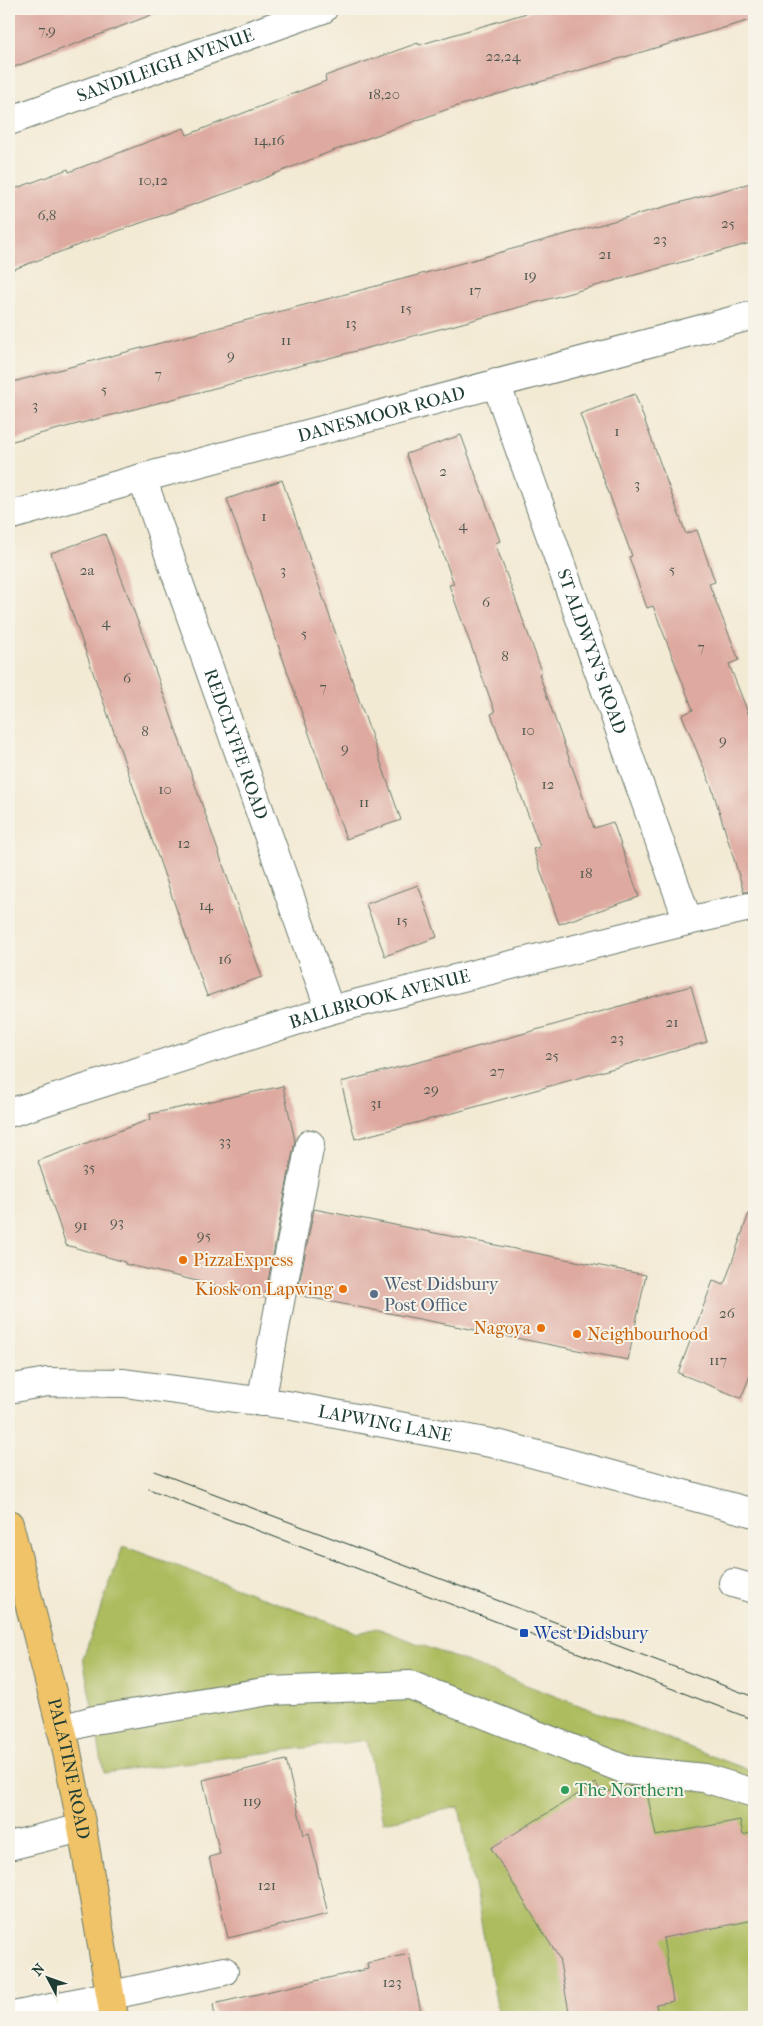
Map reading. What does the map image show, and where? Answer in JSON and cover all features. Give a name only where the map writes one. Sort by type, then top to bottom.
[{"type":"main road","name":"PALATINE ROAD","points":[[9,1524],[66,1747],[82,1828],[112,2007]]},
{"type":"street","name":"SANDILEIGH AVENUE","points":[[9,121],[322,9]]},
{"type":"street","name":"DANESMOOR ROAD","points":[[9,516],[142,478],[754,315]]},
{"type":"street","name":"ST ALDWYN'S ROAD","points":[[496,383],[688,921]]},
{"type":"street","name":"REDCLYFFE ROAD","points":[[142,478],[330,1010]]},
{"type":"street","name":"BALLBROOK AVENUE","points":[[9,1113],[330,1010],[754,906]]},
{"type":"street","points":[[261,1402],[310,1144]]},
{"type":"street","name":"LAPWING LANE","points":[[9,1389],[47,1382],[124,1383],[298,1407],[501,1445],[754,1513]]},
{"type":"street","points":[[61,1729],[94,1720],[270,1691],[410,1685],[626,1770],[704,1778],[754,1794]]},
{"type":"street","points":[[9,1846],[82,1828]]},
{"type":"street","points":[[9,2017],[112,2007],[224,1971]]},
{"type":"green space","name":"The Northern","points":[[123,1546],[358,1633],[377,1628],[754,1772],[754,2017],[499,2017],[459,1807],[383,1822],[367,1740],[104,1773],[83,1658]]},
{"type":"building","points":[[9,9],[159,9],[159,12],[9,69]]},
{"type":"building","points":[[540,9],[754,9],[754,19],[451,108],[327,153],[235,190],[9,271],[9,191],[68,169],[69,172],[184,128],[187,135],[326,81],[325,76],[418,43],[419,45]]},
{"type":"building","points":[[754,182],[754,242],[455,325],[9,442],[9,383],[433,271]]},
{"type":"building","points":[[635,394],[686,534],[697,530],[715,582],[709,584],[739,660],[729,664],[754,728],[754,891],[744,892],[712,788],[682,715],[693,710],[653,606],[647,608],[629,557],[632,556],[580,414]]},
{"type":"building","points":[[461,435],[500,541],[495,543],[542,672],[539,674],[594,828],[613,822],[639,897],[559,924],[533,849],[540,847],[491,714],[495,712],[449,585],[454,584],[406,454]]},
{"type":"building","points":[[282,480],[401,820],[346,839],[227,499]]},
{"type":"building","points":[[105,534],[145,641],[262,977],[207,996],[51,553]]},
{"type":"building","points":[[418,885],[437,937],[385,956],[366,904]]},
{"type":"building","points":[[691,986],[707,1042],[355,1139],[341,1082],[462,1051]]},
{"type":"building","points":[[283,1086],[295,1141],[265,1297],[125,1264],[125,1262],[66,1245],[38,1161],[151,1119],[150,1114]]},
{"type":"building","points":[[314,1209],[646,1275],[628,1360],[297,1295]]},
{"type":"building","points":[[749,1213],[754,1214],[754,1366],[741,1398],[678,1373],[713,1281],[724,1285]]},
{"type":"building","points":[[286,1760],[304,1835],[309,1833],[328,1914],[228,1938],[209,1857],[220,1854],[203,1780]]},
{"type":"building","points":[[596,1783],[602,1793],[633,1786],[646,1788],[656,1836],[740,1820],[743,1835],[754,1832],[754,1920],[663,1938],[673,2001],[656,2004],[658,2017],[570,2017],[559,1958],[491,1848]]},
{"type":"building","points":[[409,1954],[422,2017],[215,2017],[213,2004],[368,1969],[367,1963]]},
{"type":"tram line","points":[[154,1471],[754,1697]]},
{"type":"tram line","points":[[149,1489],[754,1720]]},
{"type":"place","name":"PizzaExpress","points":[[183,1260]]},
{"type":"place","name":"Kiosk on Lapwing","points":[[343,1289]]},
{"type":"place","name":"West Didsbury Post Office","points":[[374,1294]]},
{"type":"place","name":"Nagoya","points":[[541,1328]]},
{"type":"place","name":"Neighbourhood","points":[[577,1334]]},
{"type":"place","name":"West Didsbury","points":[[524,1633]]},
{"type":"place","name":"The Northern","points":[[565,1790]]}]
